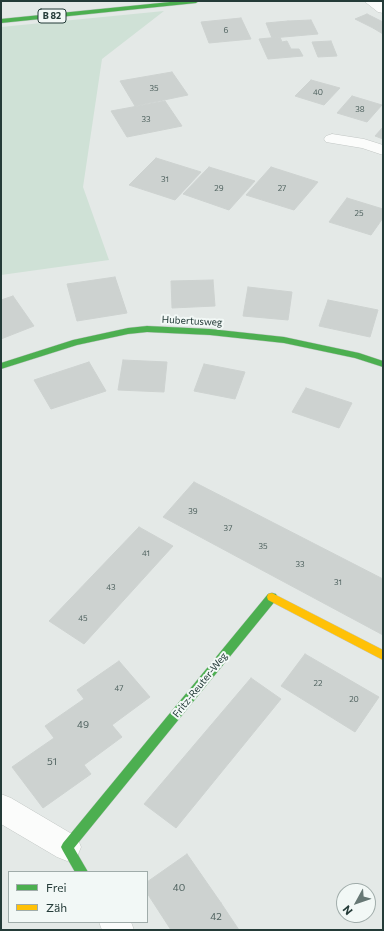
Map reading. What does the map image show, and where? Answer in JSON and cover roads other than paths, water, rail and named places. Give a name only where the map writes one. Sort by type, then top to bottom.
[{"type":"street","name":"B 82","points":[[1,19],[170,1]]},
{"type":"street","name":"B 82","points":[[1,19],[196,1]]},
{"type":"street","points":[[371,1],[383,9]]},
{"type":"street","points":[[332,139],[364,144],[383,150]]},
{"type":"street","name":"Hubertusweg","points":[[1,366],[20,358],[76,342],[128,331],[147,329],[210,332],[284,340],[356,355],[383,364]]},
{"type":"street","name":"Fritz-Reuter-Weg","points":[[67,847],[273,596],[383,655]]},
{"type":"street","points":[[1,808],[67,847],[81,871]]}]
